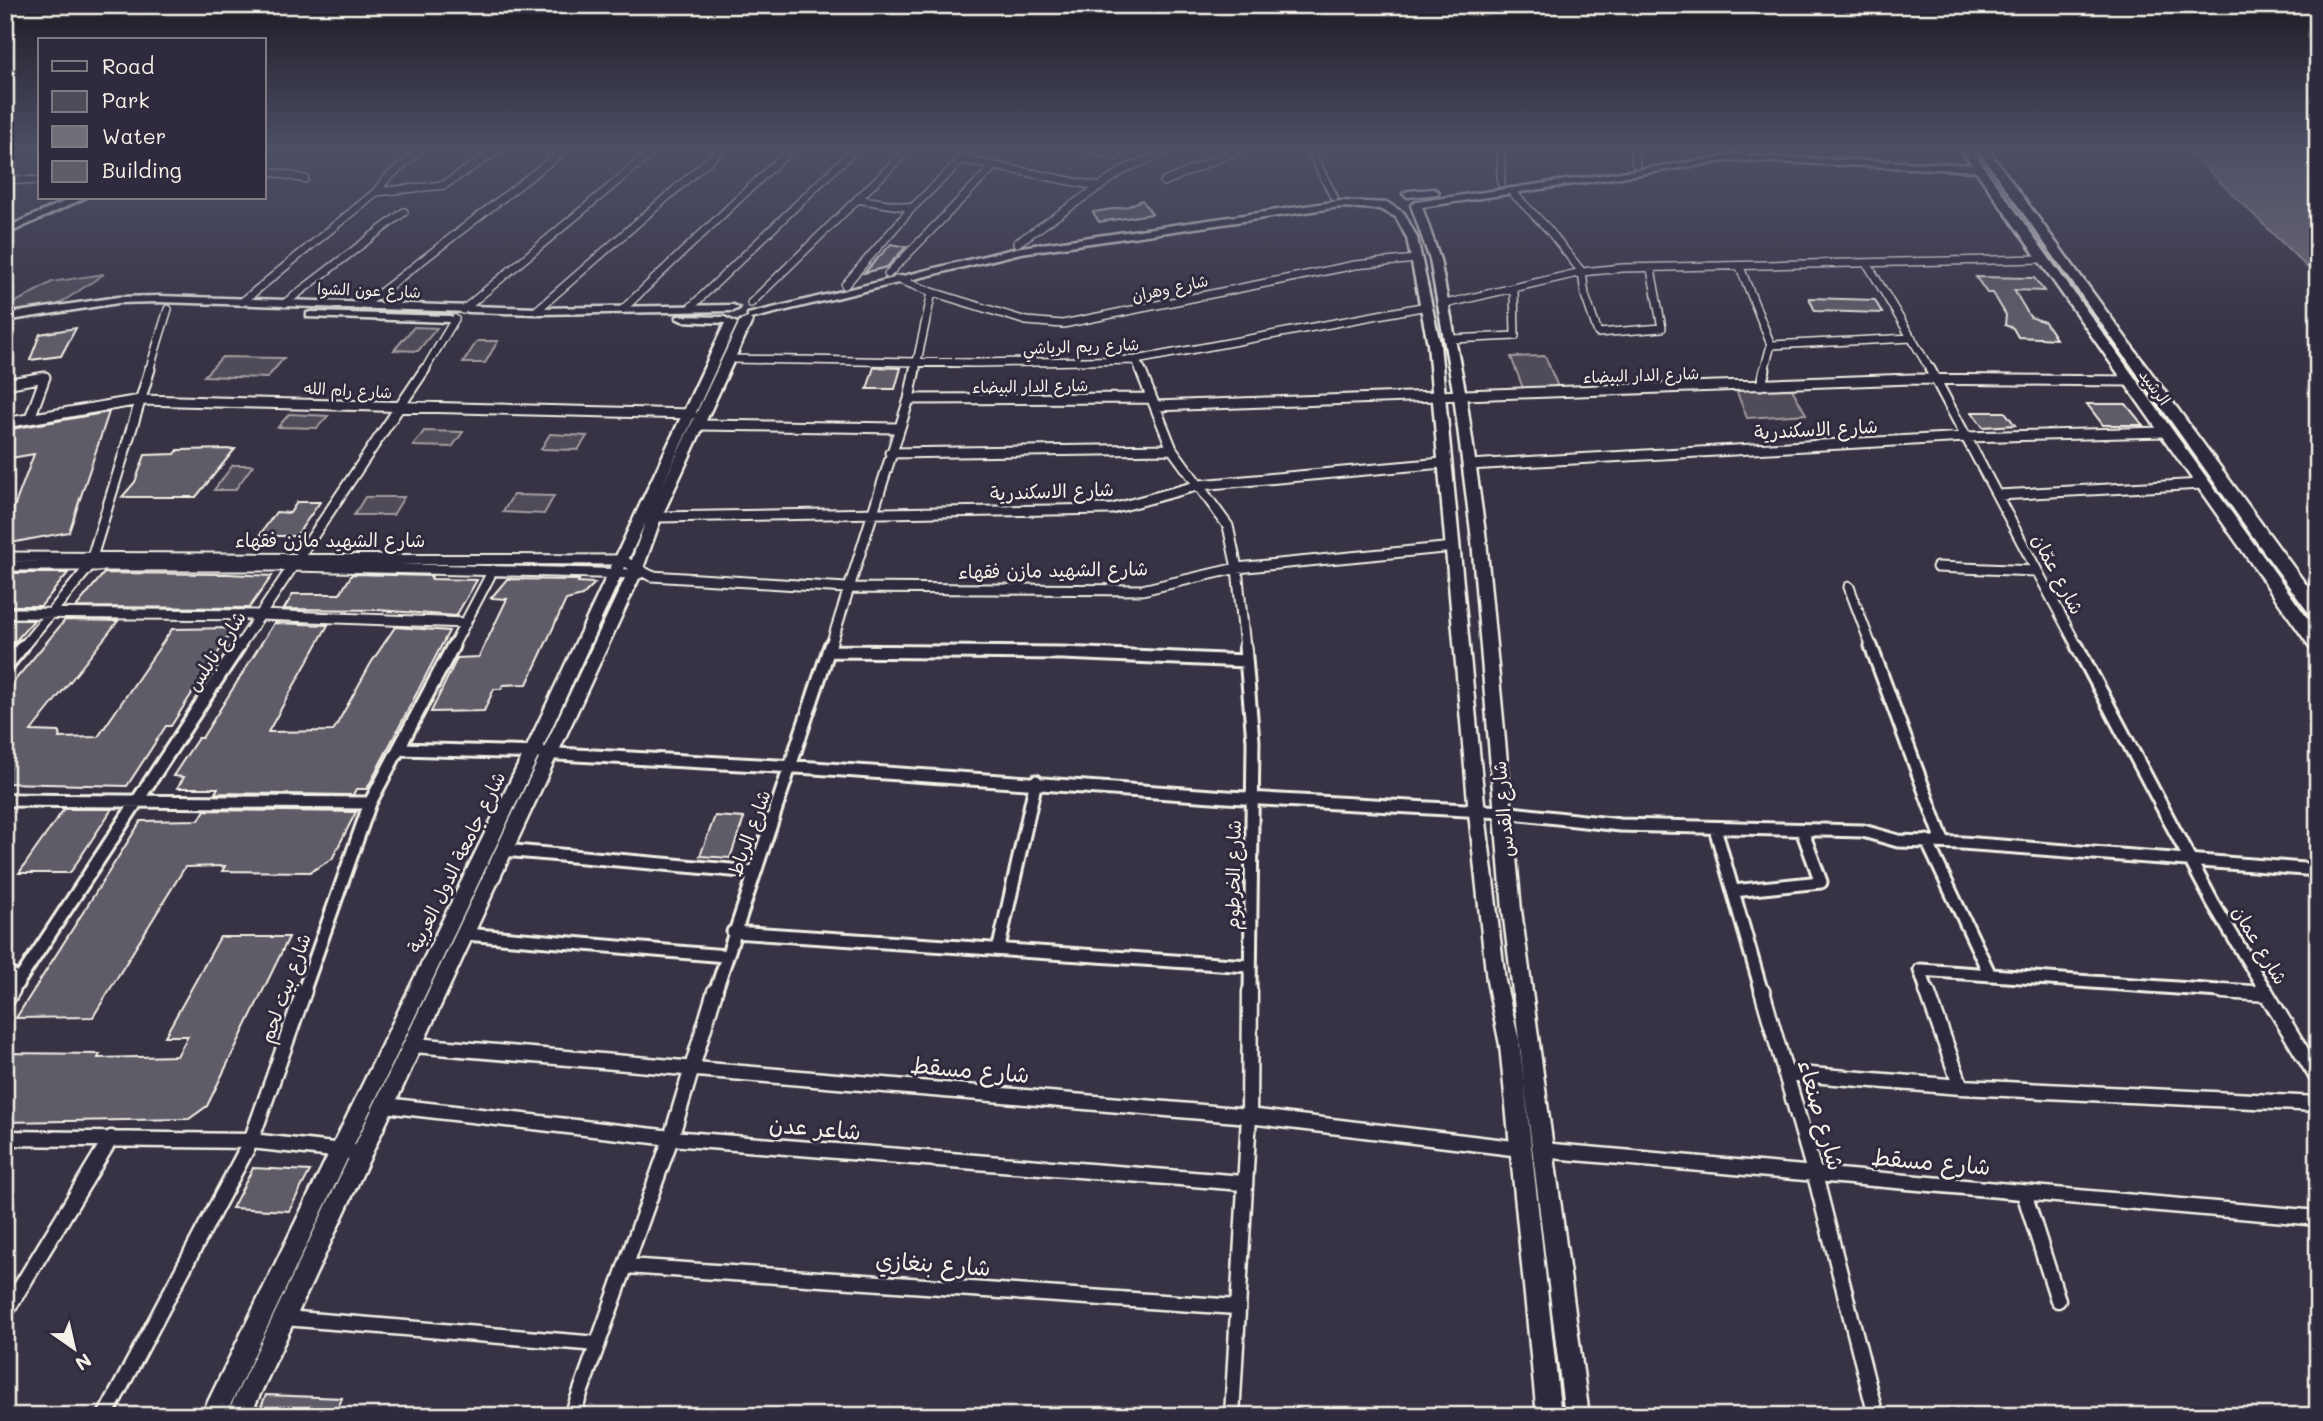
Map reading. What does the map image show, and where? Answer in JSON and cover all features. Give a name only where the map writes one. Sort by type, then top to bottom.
[{"type":"main road","points":[[5,224],[27,214]]},
{"type":"main road","points":[[5,232],[44,214]]},
{"type":"main road","name":"شارع عون الشوا","points":[[5,324],[113,309],[459,315],[741,314],[1017,243],[1215,214]]},
{"type":"main road","name":"شارع عون الشوا","points":[[5,318],[118,300],[366,304],[459,315],[691,307],[741,314],[845,285],[1021,250],[1260,214]]},
{"type":"main road","name":"شارع القدس","points":[[1410,214],[1412,238],[1434,344],[1477,813],[1496,981],[1531,1150],[1577,1416]]},
{"type":"main road","name":"شارع القدس","points":[[1414,214],[1435,260],[1445,304],[1469,465],[1503,812],[1531,1150],[1549,1416]]},
{"type":"main road","name":"الرشيد","points":[[2012,214],[2318,646]]},
{"type":"main road","name":"الرشيد","points":[[2031,214],[2170,412],[2318,613]]},
{"type":"main road","name":"شارع جامعة الدول العربية","points":[[695,420],[731,359],[741,314]]},
{"type":"main road","name":"شارع جامعة الدول العربية","points":[[213,1416],[340,1150],[632,569],[741,314]]},
{"type":"main road","name":"شارع جامعة الدول العربية","points":[[238,1416],[465,934],[503,850],[540,752]]},
{"type":"street","points":[[242,302],[349,214]]},
{"type":"street","points":[[285,303],[401,214]]},
{"type":"street","points":[[366,304],[482,214]]},
{"type":"street","name":"شارع نابلس","points":[[5,1002],[295,561],[403,406],[459,315],[578,214]]},
{"type":"street","points":[[536,311],[647,214]]},
{"type":"street","points":[[623,309],[722,214]]},
{"type":"street","points":[[691,307],[787,214]]},
{"type":"street","points":[[741,314],[842,214]]},
{"type":"street","points":[[845,285],[907,214]]},
{"type":"street","points":[[932,292],[893,277],[951,214]]},
{"type":"street","points":[[1017,243],[1060,214]]},
{"type":"street","points":[[1534,214],[1582,272],[1585,295],[1598,333],[1662,328],[1651,269]]},
{"type":"street","name":"شارع وهران","points":[[932,292],[1026,321],[1063,324],[1355,265],[1416,259]]},
{"type":"street","points":[[1445,304],[1582,272],[2042,259]]},
{"type":"street","name":"شارع عمّان","points":[[1868,265],[1936,380],[2213,903]]},
{"type":"street","points":[[1740,267],[1771,345],[1760,385]]},
{"type":"street","points":[[1452,339],[1515,336],[1514,288]]},
{"type":"street","name":"شارع الرباط","points":[[572,1416],[671,1138],[733,932],[792,766],[897,428],[909,399],[932,292]]},
{"type":"street","name":"شارع ريم الرياشي","points":[[731,359],[1136,360],[1427,306]]},
{"type":"street","points":[[5,668],[90,562],[168,309]]},
{"type":"street","points":[[1771,345],[1912,338]]},
{"type":"street","name":"شارع الخرطوم","points":[[1136,360],[1172,450],[1228,526],[1237,569],[1246,661],[1253,741],[1249,1116],[1243,1183],[1232,1416]]},
{"type":"street","points":[[5,384],[46,377],[30,418]]},
{"type":"street","name":"شارع الدار البيضاء","points":[[909,399],[1153,402],[1438,397],[1936,380],[2128,381]]},
{"type":"street","name":"شارع رام الله","points":[[5,423],[139,400],[403,406],[897,428]]},
{"type":"street","name":"شارع الاسكندرية","points":[[1469,465],[1966,437],[2165,432]]},
{"type":"street","points":[[890,453],[1172,450]]},
{"type":"street","name":"شارع الاسكندرية","points":[[659,517],[1112,509],[1200,485],[1443,463]]},
{"type":"street","points":[[1998,495],[2203,484]]},
{"type":"street","name":"شارع الشهيد مازن فقهاء","points":[[5,566],[90,562],[295,561],[632,569],[846,588],[1142,590],[1237,569],[1454,547]]},
{"type":"street","name":"شارع الشهيد مازن فقهاء","points":[[5,557],[90,562]]},
{"type":"street","name":"شارع الشهيد مازن فقهاء","points":[[295,561],[493,570],[632,569]]},
{"type":"street","points":[[1937,567],[2035,571]]},
{"type":"street","name":"شارع بيت لحم","points":[[105,1416],[251,1141],[370,803],[401,749],[493,570]]},
{"type":"street","points":[[1849,587],[1943,841]]},
{"type":"street","points":[[5,613],[260,615],[466,623]]},
{"type":"street","points":[[828,651],[1063,653],[1246,661]]},
{"type":"street","points":[[401,749],[540,752],[1035,781],[1252,799],[1477,813],[1503,812],[1616,825],[1863,831],[1875,839],[1943,841],[2193,863],[2318,870]]},
{"type":"street","points":[[999,947],[1035,781]]},
{"type":"street","points":[[5,800],[133,804],[268,800],[370,803]]},
{"type":"street","name":"شارع صنعاء","points":[[1715,828],[1815,1175],[1876,1416]]},
{"type":"street","points":[[1733,891],[1821,883],[1802,830]]},
{"type":"street","points":[[1927,841],[1990,975]]},
{"type":"street","points":[[503,850],[754,872]]},
{"type":"street","name":"شارع عمان","points":[[2213,903],[2318,1079]]},
{"type":"street","points":[[733,932],[999,947],[1249,966]]},
{"type":"street","points":[[465,934],[726,956]]},
{"type":"street","points":[[1961,1087],[1920,970],[2267,994]]},
{"type":"street","points":[[5,972],[20,979]]},
{"type":"street","name":"شارع مسقط","points":[[414,1045],[692,1071],[1249,1116],[1531,1150],[2318,1218]]},
{"type":"street","points":[[1785,1073],[1961,1087],[2318,1104]]},
{"type":"street","name":"شاعر عدن","points":[[385,1105],[671,1138],[1243,1183]]},
{"type":"street","points":[[5,1138],[251,1141],[361,1153]]},
{"type":"street","points":[[5,1312],[111,1138]]},
{"type":"street","points":[[2024,1193],[2058,1300]]},
{"type":"street","name":"شارع بنغازي","points":[[626,1266],[1237,1307]]},
{"type":"street","points":[[285,1318],[598,1343]]},
{"type":"green space","points":[[104,274],[56,306],[5,312],[5,308],[52,282]]},
{"type":"green space","points":[[414,327],[437,328],[418,351],[394,350]]},
{"type":"green space","points":[[477,341],[498,341],[485,363],[463,363]]},
{"type":"green space","points":[[1545,356],[1558,387],[1523,388],[1511,357]]},
{"type":"green space","points":[[222,357],[284,358],[267,378],[204,376]]},
{"type":"green space","points":[[1792,389],[1806,414],[1747,418],[1736,390]]},
{"type":"green space","points":[[289,414],[328,416],[317,428],[278,427]]},
{"type":"green space","points":[[424,431],[463,432],[452,447],[413,446]]},
{"type":"green space","points":[[550,434],[587,436],[578,450],[541,449]]},
{"type":"green space","points":[[233,465],[253,465],[235,490],[214,490]]},
{"type":"green space","points":[[513,495],[554,496],[544,514],[503,512]]},
{"type":"green space","points":[[365,497],[404,497],[393,515],[354,515]]},
{"type":"water","points":[[2253,214],[2318,214],[2318,278]]},
{"type":"building","points":[[1094,214],[1150,214],[1099,222]]},
{"type":"building","points":[[891,244],[906,247],[887,267],[864,273]]},
{"type":"building","points":[[1976,277],[2034,278],[2044,291],[2014,290],[2030,317],[2045,322],[2056,339],[2018,337],[2013,328],[2005,325],[2006,315],[1993,293],[1987,293]]},
{"type":"building","points":[[1809,298],[1875,300],[1882,313],[1815,311]]},
{"type":"building","points":[[76,328],[61,356],[30,360],[40,334]]},
{"type":"building","points":[[874,367],[901,368],[895,389],[867,389]]},
{"type":"building","points":[[2087,404],[2126,404],[2143,425],[2103,425]]},
{"type":"building","points":[[109,412],[69,532],[5,544],[5,531],[34,454],[5,459],[5,430]]},
{"type":"building","points":[[1972,412],[2005,412],[2015,425],[1983,427]]},
{"type":"building","points":[[235,449],[196,497],[122,497],[135,482],[145,455],[175,454],[178,450]]},
{"type":"building","points":[[297,502],[320,502],[296,536],[259,536],[276,512],[290,513]]},
{"type":"building","points":[[5,573],[68,573],[41,606],[5,606]]},
{"type":"building","points":[[104,573],[272,576],[249,608],[76,607]]},
{"type":"building","points":[[352,574],[477,580],[456,616],[378,610],[284,609],[293,594],[340,594]]},
{"type":"building","points":[[507,579],[579,580],[578,582],[595,583],[582,596],[566,600],[527,684],[503,685],[501,689],[494,689],[484,711],[431,712],[457,658],[479,657],[507,599],[491,598]]},
{"type":"building","points":[[5,620],[34,620],[5,653]]},
{"type":"building","points":[[65,620],[118,621],[31,731],[60,732],[59,738],[98,737],[172,629],[234,628],[171,726],[166,726],[127,786],[5,783],[5,692]]},
{"type":"building","points":[[274,623],[328,625],[268,732],[333,731],[371,663],[395,627],[449,631],[367,789],[356,789],[353,795],[215,793],[218,788],[177,788],[184,777],[173,776],[198,738],[202,738]]},
{"type":"building","points":[[64,809],[112,809],[70,873],[19,873]]},
{"type":"building","points":[[205,810],[356,812],[332,859],[310,872],[222,871],[225,866],[185,867],[93,1017],[16,1018],[141,821],[199,820]]},
{"type":"building","points":[[715,816],[744,818],[730,858],[700,856]]},
{"type":"building","points":[[220,937],[289,937],[207,1106],[189,1119],[5,1122],[5,1053],[100,1054],[98,1058],[177,1056],[188,1036],[165,1036]]},
{"type":"building","points":[[253,1168],[310,1171],[289,1211],[232,1208]]},
{"type":"building","points":[[266,1395],[342,1398],[335,1416],[257,1416]]}]
